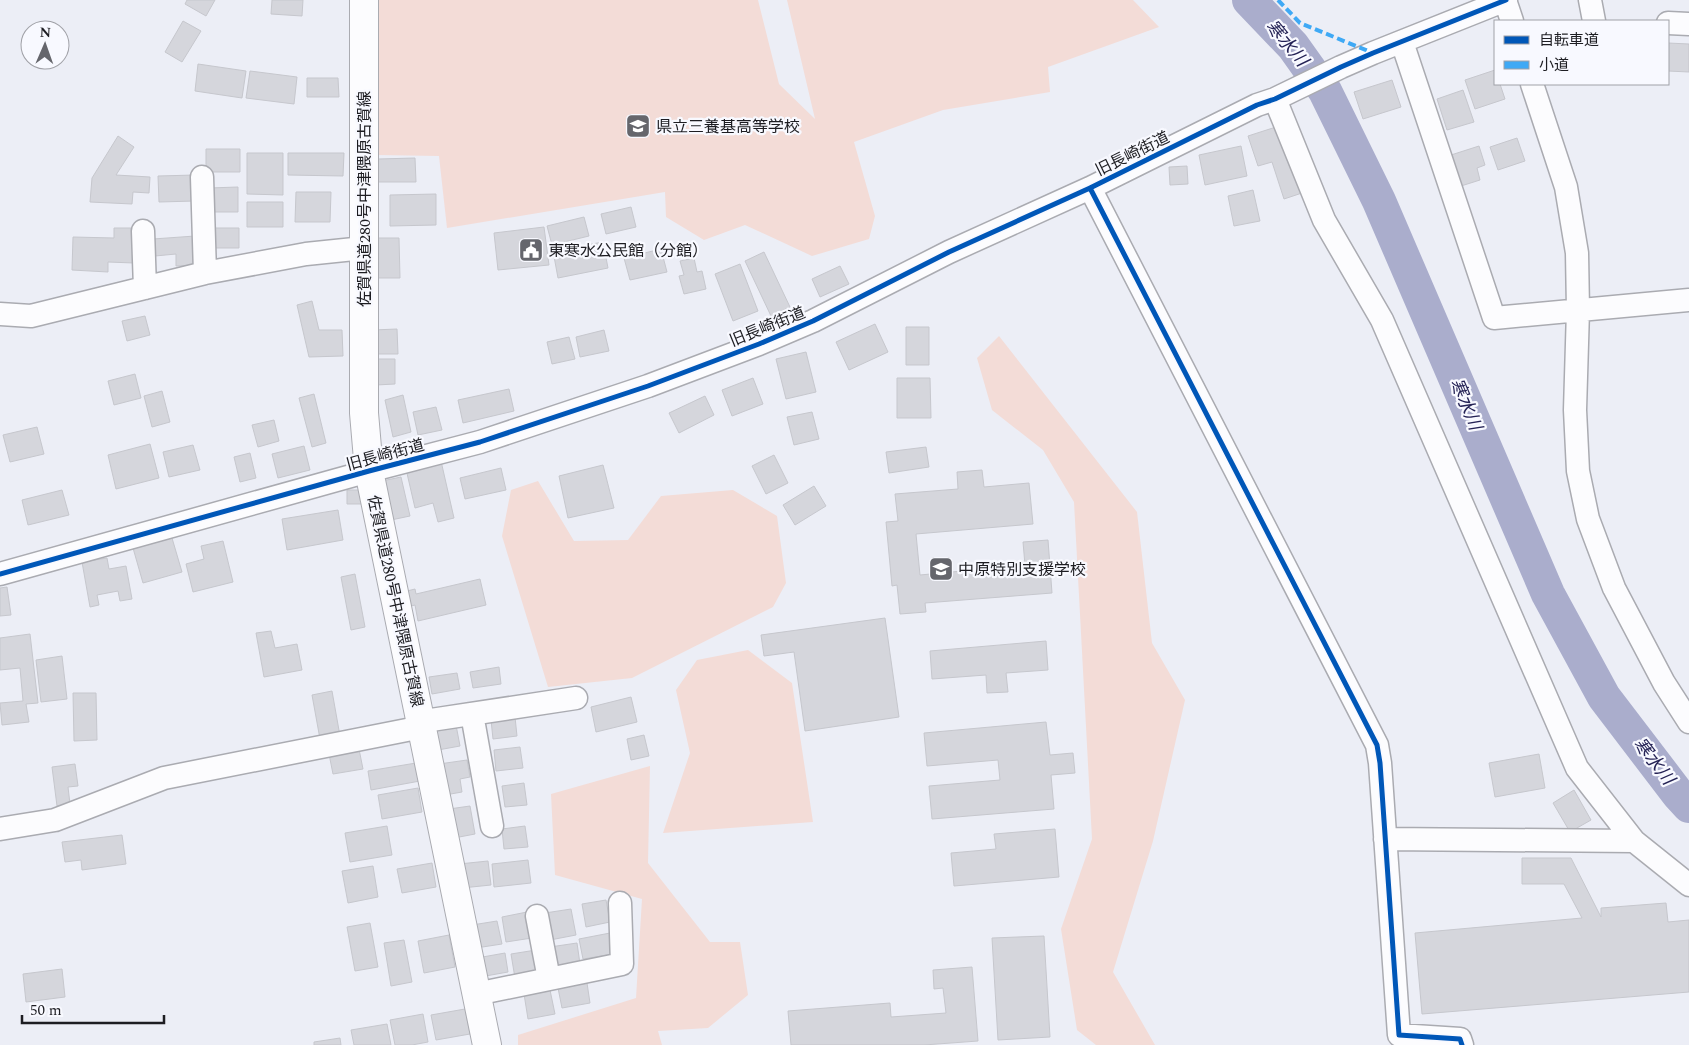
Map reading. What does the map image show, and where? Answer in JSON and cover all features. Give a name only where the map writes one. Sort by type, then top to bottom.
[{"type":"main road","name":"佐賀県道280号中津隈原古賀線","points":[[364,0],[364,413],[370,471],[487,1045]]},
{"type":"street","points":[[1505,0],[1512,20]]},
{"type":"street","name":"旧長崎街道","points":[[0,574],[480,442],[648,386],[759,344],[813,320],[948,252],[1090,188],[1257,105],[1275,99],[1341,67],[1505,0]]},
{"type":"street","points":[[1590,0],[1594,20]]},
{"type":"street","points":[[1669,23],[1689,24]]},
{"type":"street","points":[[1402,42],[1494,318],[1689,300]]},
{"type":"street","points":[[1532,85],[1566,187],[1577,253],[1578,310],[1574,410],[1578,471],[1588,520],[1614,588],[1664,683],[1689,722]]},
{"type":"street","points":[[1275,99],[1324,220],[1382,320],[1577,768],[1634,840],[1689,885]]},
{"type":"street","points":[[202,177],[205,274]]},
{"type":"street","points":[[1090,188],[1377,745],[1380,763],[1399,1035],[1460,1039],[1462,1045]]},
{"type":"street","points":[[143,231],[145,288]]},
{"type":"street","points":[[0,314],[31,316],[205,274],[306,254],[364,248]]},
{"type":"street","points":[[0,829],[55,820],[164,778],[422,727],[431,720],[576,698]]},
{"type":"street","points":[[472,714],[492,826]]},
{"type":"street","points":[[1385,839],[1634,840]]},
{"type":"street","points":[[476,994],[622,964],[620,903]]},
{"type":"street","points":[[537,916],[549,979]]},
{"type":"shaded area","name":"県立三養基高等学校","points":[[379,0],[758,0],[779,84],[815,119],[787,0],[1133,0],[1159,27],[1048,67],[1050,92],[943,110],[854,142],[875,216],[869,239],[812,256],[745,225],[704,240],[666,217],[665,192],[447,228],[439,156],[377,155]]},
{"type":"shaded area","points":[[999,336],[1137,512],[1152,643],[1185,700],[1153,841],[1113,972],[1155,1045],[1096,1045],[1077,1030],[1061,929],[1092,839],[1074,502],[1043,450],[992,410],[977,358]]},
{"type":"shaded area","points":[[538,481],[574,541],[628,540],[661,496],[733,490],[777,516],[786,583],[773,607],[632,678],[548,687],[502,536],[511,490]]},
{"type":"shaded area","points":[[748,650],[792,683],[813,822],[663,833],[690,753],[676,690],[697,660]]},
{"type":"shaded area","points":[[650,766],[648,863],[710,942],[740,942],[748,995],[708,1028],[658,1031],[662,1045],[518,1045],[518,1035],[636,998],[642,899],[555,875],[551,794]]},
{"type":"building","points":[[187,0],[215,0],[206,16],[185,4]]},
{"type":"building","points":[[272,0],[303,0],[302,16],[271,14]]},
{"type":"building","points":[[183,21],[201,31],[182,62],[165,52]]},
{"type":"building","points":[[1669,43],[1689,44],[1689,72],[1669,71]]},
{"type":"building","points":[[198,64],[246,71],[242,98],[195,91]]},
{"type":"building","points":[[1494,70],[1494,85],[1500,85],[1505,99],[1475,109],[1465,80]]},
{"type":"building","points":[[250,71],[297,77],[294,104],[246,98]]},
{"type":"building","points":[[307,78],[338,78],[339,97],[307,97]]},
{"type":"building","points":[[1392,80],[1401,107],[1363,119],[1354,92]]},
{"type":"building","points":[[1463,90],[1474,122],[1447,130],[1437,99]]},
{"type":"building","points":[[1279,126],[1302,193],[1284,199],[1272,162],[1258,166],[1248,136]]},
{"type":"building","points":[[118,136],[134,147],[116,175],[150,177],[149,193],[133,192],[132,204],[90,202],[92,178]]},
{"type":"building","points":[[1517,138],[1525,161],[1498,170],[1490,147]]},
{"type":"building","points":[[1241,146],[1247,176],[1205,185],[1199,155]]},
{"type":"building","points":[[1479,146],[1485,165],[1477,168],[1480,180],[1461,186],[1451,155]]},
{"type":"building","points":[[206,149],[240,149],[240,172],[206,172]]},
{"type":"building","points":[[247,153],[283,153],[283,195],[247,194]]},
{"type":"building","points":[[288,153],[344,153],[343,176],[288,175]]},
{"type":"building","points":[[415,158],[416,182],[378,182],[378,159]]},
{"type":"building","points":[[1187,166],[1188,184],[1170,185],[1169,167]]},
{"type":"building","points":[[195,175],[195,201],[159,202],[158,176]]},
{"type":"building","points":[[238,187],[238,212],[209,212],[209,188]]},
{"type":"building","points":[[1253,190],[1260,221],[1234,226],[1228,196]]},
{"type":"building","points":[[296,192],[331,192],[330,222],[295,222]]},
{"type":"building","points":[[436,194],[436,225],[390,226],[390,195]]},
{"type":"building","points":[[247,202],[283,202],[283,227],[247,227]]},
{"type":"building","points":[[631,207],[636,227],[606,234],[601,214]]},
{"type":"building","points":[[584,217],[589,236],[552,245],[547,226]]},
{"type":"building","points":[[544,227],[549,265],[498,270],[494,233]]},
{"type":"building","points":[[114,228],[135,228],[134,263],[108,262],[108,272],[72,270],[73,237],[114,238]]},
{"type":"building","points":[[211,228],[239,228],[239,248],[212,248]]},
{"type":"building","points":[[195,236],[197,265],[176,266],[176,254],[155,256],[153,239]]},
{"type":"building","points":[[375,238],[399,238],[400,278],[376,278]]},
{"type":"building","points":[[603,242],[608,268],[558,278],[553,251]]},
{"type":"building","points":[[661,249],[667,272],[630,280],[624,258]]},
{"type":"building","points":[[764,252],[790,307],[771,316],[745,261]]},
{"type":"building","points":[[694,258],[697,272],[702,271],[706,289],[684,294],[679,276],[684,275],[680,261]]},
{"type":"building","points":[[740,264],[758,311],[733,321],[715,274]]},
{"type":"building","points":[[840,266],[849,284],[820,297],[812,279]]},
{"type":"building","points":[[312,301],[319,330],[342,330],[343,356],[309,357],[297,305]]},
{"type":"building","points":[[145,316],[150,335],[127,341],[122,321]]},
{"type":"building","points":[[875,324],[888,352],[849,370],[836,342]]},
{"type":"building","points":[[906,327],[929,327],[929,365],[906,365]]},
{"type":"building","points":[[397,329],[398,354],[373,354],[373,330]]},
{"type":"building","points":[[604,330],[609,351],[580,357],[576,337]]},
{"type":"building","points":[[569,337],[575,359],[552,364],[547,342]]},
{"type":"building","points":[[806,352],[816,392],[786,399],[776,359]]},
{"type":"building","points":[[376,359],[395,359],[395,384],[376,385]]},
{"type":"building","points":[[135,374],[141,398],[114,405],[108,381]]},
{"type":"building","points":[[753,378],[763,404],[732,416],[722,390]]},
{"type":"building","points":[[897,378],[930,378],[931,418],[897,418]]},
{"type":"building","points":[[509,389],[514,411],[463,423],[458,400]]},
{"type":"building","points":[[162,391],[170,422],[152,427],[144,396]]},
{"type":"building","points":[[314,394],[326,443],[312,447],[299,398]]},
{"type":"building","points":[[403,395],[411,432],[393,437],[385,400]]},
{"type":"building","points":[[705,396],[714,415],[679,433],[669,413]]},
{"type":"building","points":[[436,407],[442,430],[418,435],[413,412]]},
{"type":"building","points":[[812,412],[819,439],[794,445],[787,417]]},
{"type":"building","points":[[274,420],[279,441],[258,447],[252,425]]},
{"type":"building","points":[[37,427],[44,454],[10,462],[3,435]]},
{"type":"building","points":[[150,444],[159,478],[116,489],[108,455]]},
{"type":"building","points":[[193,445],[200,470],[169,477],[163,452]]},
{"type":"building","points":[[304,446],[310,470],[278,478],[272,454]]},
{"type":"building","points":[[926,447],[929,467],[889,473],[886,452]]},
{"type":"building","points":[[250,453],[256,478],[240,482],[234,457]]},
{"type":"building","points":[[774,455],[788,483],[766,494],[752,466]]},
{"type":"building","points":[[441,461],[454,518],[438,522],[433,503],[415,508],[406,469]]},
{"type":"building","points":[[603,465],[614,508],[568,518],[559,476]]},
{"type":"building","points":[[501,468],[506,490],[465,499],[460,478]]},
{"type":"building","points":[[982,470],[984,487],[1029,483],[1033,524],[916,534],[920,575],[1025,565],[1023,542],[1048,540],[1052,593],[925,603],[926,612],[900,614],[897,585],[892,586],[886,522],[898,521],[895,494],[958,489],[957,472]]},
{"type":"building","points":[[401,477],[410,516],[391,520],[382,481]]},
{"type":"building","points":[[814,486],[826,506],[795,525],[783,505]]},
{"type":"building","points":[[62,490],[69,515],[28,525],[22,500]]},
{"type":"building","points":[[347,490],[362,490],[363,504],[347,504]]},
{"type":"building","points":[[338,510],[343,540],[287,550],[282,519]]},
{"type":"building","points":[[172,538],[182,572],[143,583],[133,548]]},
{"type":"building","points":[[223,541],[233,582],[193,592],[186,564],[204,559],[201,546]]},
{"type":"building","points":[[107,558],[109,569],[126,566],[132,599],[120,601],[118,591],[97,595],[99,605],[90,607],[82,562]]},
{"type":"building","points":[[355,574],[365,627],[351,630],[341,577]]},
{"type":"building","points":[[480,579],[486,605],[418,621],[415,605],[407,607],[403,592],[415,589],[416,594]]},
{"type":"building","points":[[7,587],[11,615],[0,616],[0,588]]},
{"type":"building","points":[[885,618],[899,717],[805,731],[794,652],[764,656],[761,635]]},
{"type":"building","points":[[271,631],[275,648],[297,644],[302,670],[264,677],[256,633]]},
{"type":"building","points":[[30,634],[38,703],[26,704],[29,722],[2,725],[0,703],[23,701],[20,668],[0,670],[0,638]]},
{"type":"building","points":[[1046,641],[1048,670],[1006,673],[1008,692],[987,693],[986,675],[932,679],[930,651]]},
{"type":"building","points":[[62,656],[67,699],[41,702],[36,660]]},
{"type":"building","points":[[499,667],[501,684],[473,688],[470,672]]},
{"type":"building","points":[[457,673],[460,689],[432,694],[429,677]]},
{"type":"building","points":[[332,691],[340,736],[320,739],[312,695]]},
{"type":"building","points":[[73,693],[96,693],[97,740],[74,741]]},
{"type":"building","points":[[631,697],[637,722],[596,732],[591,707]]},
{"type":"building","points":[[515,717],[517,736],[493,739],[491,720]]},
{"type":"building","points":[[1046,722],[1050,755],[1073,753],[1075,773],[1051,775],[1054,809],[932,819],[929,786],[1000,780],[998,760],[927,766],[924,733]]},
{"type":"building","points":[[456,725],[460,746],[438,750],[435,729]]},
{"type":"building","points":[[644,735],[649,756],[631,760],[627,739]]},
{"type":"building","points":[[520,747],[523,768],[496,771],[494,750]]},
{"type":"building","points":[[359,749],[363,769],[333,774],[329,754]]},
{"type":"building","points":[[1539,754],[1545,788],[1495,797],[1489,763]]},
{"type":"building","points":[[467,760],[470,777],[460,779],[462,792],[445,795],[439,764]]},
{"type":"building","points":[[416,763],[420,781],[371,790],[368,771]]},
{"type":"building","points":[[75,764],[78,786],[68,787],[70,804],[57,806],[52,767]]},
{"type":"building","points":[[524,783],[527,805],[505,807],[502,786]]},
{"type":"building","points":[[418,788],[422,812],[382,819],[378,795]]},
{"type":"building","points":[[1574,790],[1591,820],[1570,832],[1553,803]]},
{"type":"building","points":[[470,806],[475,834],[454,838],[449,809]]},
{"type":"building","points":[[387,826],[392,855],[350,862],[345,833]]},
{"type":"building","points":[[525,826],[528,847],[504,849],[502,829]]},
{"type":"building","points":[[1055,829],[1059,877],[954,886],[951,853],[996,849],[994,834]]},
{"type":"building","points":[[122,835],[126,864],[82,870],[81,860],[65,862],[62,842]]},
{"type":"building","points":[[1522,858],[1571,858],[1601,917],[1601,908],[1666,903],[1668,922],[1689,920],[1689,992],[1422,1014],[1415,933],[1582,918],[1564,884],[1522,884]]},
{"type":"building","points":[[528,860],[531,883],[494,887],[492,864]]},
{"type":"building","points":[[488,861],[491,885],[462,888],[459,864]]},
{"type":"building","points":[[432,863],[436,887],[402,893],[397,869]]},
{"type":"building","points":[[373,866],[378,897],[348,903],[342,871]]},
{"type":"building","points":[[606,900],[610,922],[586,927],[582,904]]},
{"type":"building","points":[[571,909],[576,935],[550,940],[545,913]]},
{"type":"building","points":[[527,912],[532,938],[506,942],[502,917]]},
{"type":"building","points":[[497,921],[502,944],[476,948],[472,925]]},
{"type":"building","points":[[370,923],[378,967],[355,971],[347,927]]},
{"type":"building","points":[[610,933],[614,954],[583,959],[579,939]]},
{"type":"building","points":[[449,935],[455,967],[424,973],[418,941]]},
{"type":"building","points":[[1044,936],[1050,1037],[998,1040],[992,938]]},
{"type":"building","points":[[404,940],[412,982],[391,986],[384,943]]},
{"type":"building","points":[[577,943],[580,964],[554,969],[550,947]]},
{"type":"building","points":[[536,950],[540,974],[515,978],[511,954]]},
{"type":"building","points":[[505,953],[508,972],[480,977],[477,958]]},
{"type":"building","points":[[972,967],[978,1041],[924,1045],[791,1045],[788,1011],[890,1003],[891,1017],[946,1013],[943,988],[934,989],[933,970]]},
{"type":"building","points":[[62,969],[65,997],[26,1002],[23,974]]},
{"type":"building","points":[[587,983],[590,1003],[562,1008],[558,988]]},
{"type":"building","points":[[550,990],[555,1014],[528,1019],[524,994]]},
{"type":"building","points":[[465,1009],[470,1034],[436,1040],[431,1015]]},
{"type":"building","points":[[423,1014],[428,1042],[412,1045],[395,1045],[390,1020]]},
{"type":"building","points":[[387,1024],[391,1045],[354,1045],[351,1030]]},
{"type":"building","points":[[340,1038],[341,1045],[314,1045],[314,1042]]},
{"type":"waterway","name":"寒水川","points":[[1249,0],[1293,46],[1325,91],[1379,201],[1548,594],[1604,697],[1689,806]]},
{"type":"marked path","points":[[1278,0],[1300,23],[1373,53]]},
{"type":"cycle path","points":[[0,574],[480,442],[648,386],[759,344],[813,321],[949,252],[1090,188],[1257,105],[1275,99],[1373,53],[1506,0]]},
{"type":"cycle path","points":[[1090,188],[1377,745],[1380,763],[1399,1035],[1460,1039],[1462,1045]]},
{"type":"place","name":"県立三養基高等学校","points":[[638,126]]},
{"type":"place","name":"東寒水公民館（分館）","points":[[531,250]]},
{"type":"place","name":"中原特別支援学校","points":[[941,569]]}]
